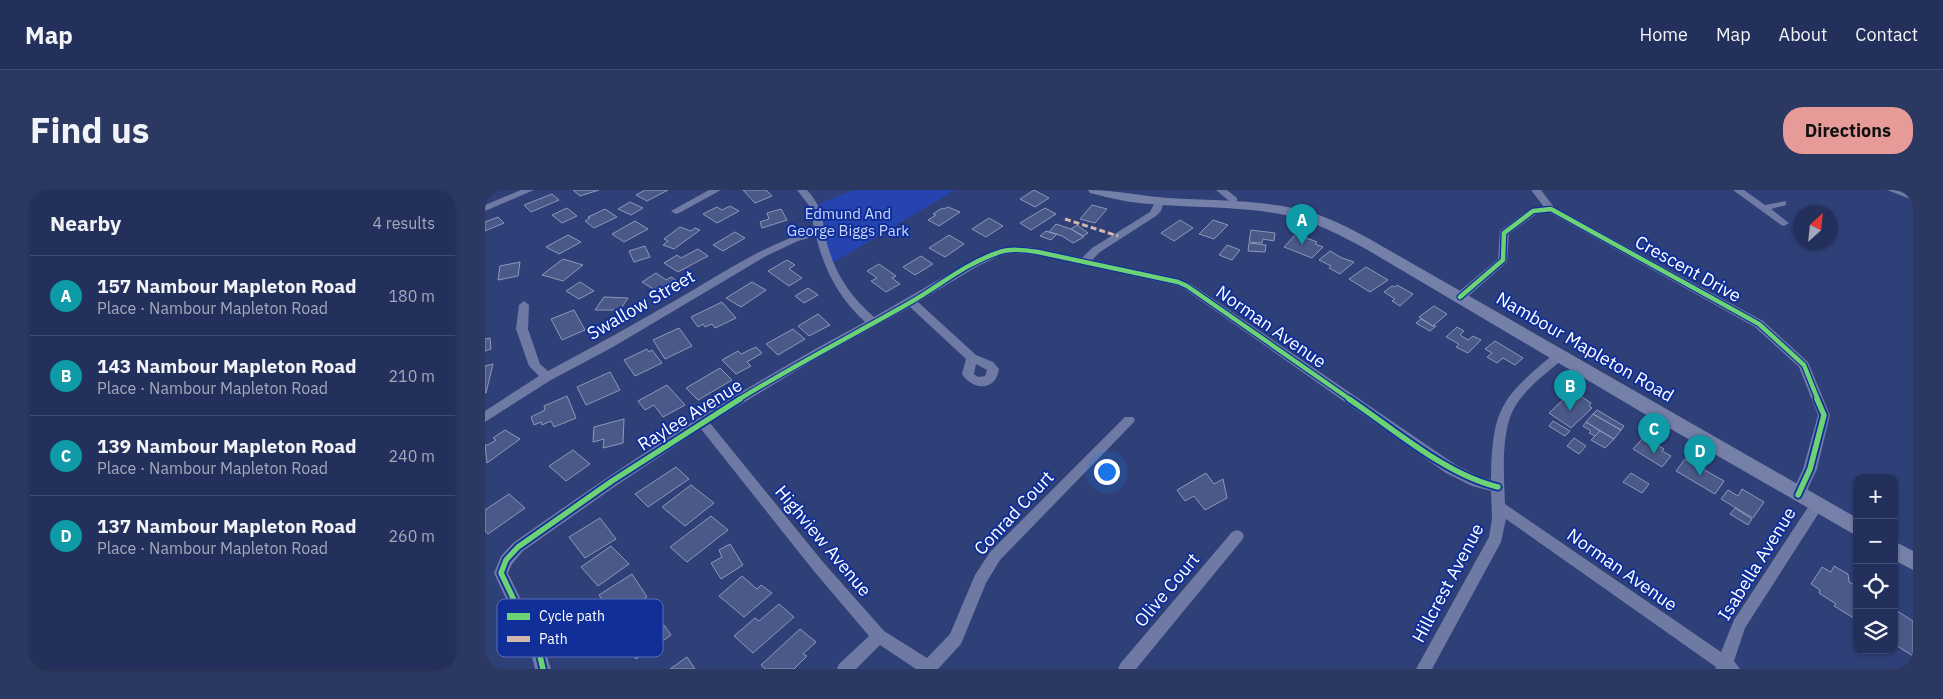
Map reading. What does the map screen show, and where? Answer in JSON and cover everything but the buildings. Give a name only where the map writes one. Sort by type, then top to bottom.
[{"type":"main road","name":"Nambour Mapleton Road","points":[[1095,190],[1114,196],[1159,202],[1229,195],[1324,222],[1359,238],[1853,526]]},
{"type":"main road","points":[[1898,552],[1913,560]]},
{"type":"street","points":[[485,208],[529,190]]},
{"type":"street","points":[[677,211],[716,190]]},
{"type":"street","points":[[801,190],[810,199],[818,212],[819,232],[835,280],[853,306],[872,322]]},
{"type":"street","points":[[1536,190],[1551,209]]},
{"type":"street","points":[[1738,190],[1784,223]]},
{"type":"street","points":[[1892,190],[1913,197]]},
{"type":"street","points":[[1084,262],[1096,250],[1153,214],[1158,208],[1159,202]]},
{"type":"street","points":[[1763,208],[1783,204]]},
{"type":"street","points":[[1460,297],[1503,260],[1505,233],[1533,211],[1551,209]]},
{"type":"street","name":"Crescent Drive","points":[[1551,209],[1759,324],[1804,364],[1824,415],[1809,469],[1799,495]]},
{"type":"street","name":"Swallow Street","points":[[485,417],[547,377],[609,344],[762,254],[794,239],[819,232]]},
{"type":"street","name":"Norman Avenue","points":[[1003,251],[1028,251],[1187,286],[1451,469],[1477,482],[1498,487]]},
{"type":"street","name":"Raylee Avenue","points":[[513,599],[501,573],[506,560],[518,547],[544,528],[702,422],[872,322],[911,302],[988,257],[1003,251]]},
{"type":"street","points":[[911,302],[972,358]]},
{"type":"street","points":[[523,305],[522,329],[535,366],[547,377]]},
{"type":"street","name":"Hillcrest Avenue","points":[[1424,669],[1496,538],[1501,523],[1498,467],[1504,415],[1510,402],[1519,392],[1559,356]]},
{"type":"street","name":"Conrad Court","points":[[929,668],[956,640],[980,580],[995,556],[1129,420]]},
{"type":"street","name":"Highview Avenue","points":[[702,422],[818,566],[879,636],[929,668]]},
{"type":"street","name":"Isabella Avenue","points":[[1726,667],[1739,625],[1817,505]]},
{"type":"street","name":"Norman Avenue","points":[[1499,506],[1726,667]]},
{"type":"street","name":"Olive Court","points":[[1126,669],[1237,536]]},
{"type":"street","points":[[845,669],[879,636]]},
{"type":"green space","name":"Edmund And George Biggs Park","points":[[854,190],[955,190],[829,265],[814,206]]},
{"type":"marked path","points":[[1065,219],[1118,236]]},
{"type":"cycle path","points":[[1460,297],[1503,260],[1504,233],[1533,211],[1551,209],[1759,324],[1804,365],[1824,415],[1810,469],[1798,495]]},
{"type":"cycle path","points":[[514,599],[501,573],[506,560],[518,547],[660,449],[758,388],[808,358],[909,303],[963,269],[1007,250],[1038,252],[1178,282],[1187,286],[1451,469],[1477,482],[1498,487]]},
{"type":"cycle path","points":[[540,657],[543,669]]},
{"type":"place","name":"157 Nambour Mapleton Road","points":[[1302,245]]},
{"type":"place","name":"143 Nambour Mapleton Road","points":[[1570,411]]},
{"type":"place","name":"139 Nambour Mapleton Road","points":[[1654,454]]},
{"type":"place","name":"137 Nambour Mapleton Road","points":[[1700,476]]}]
